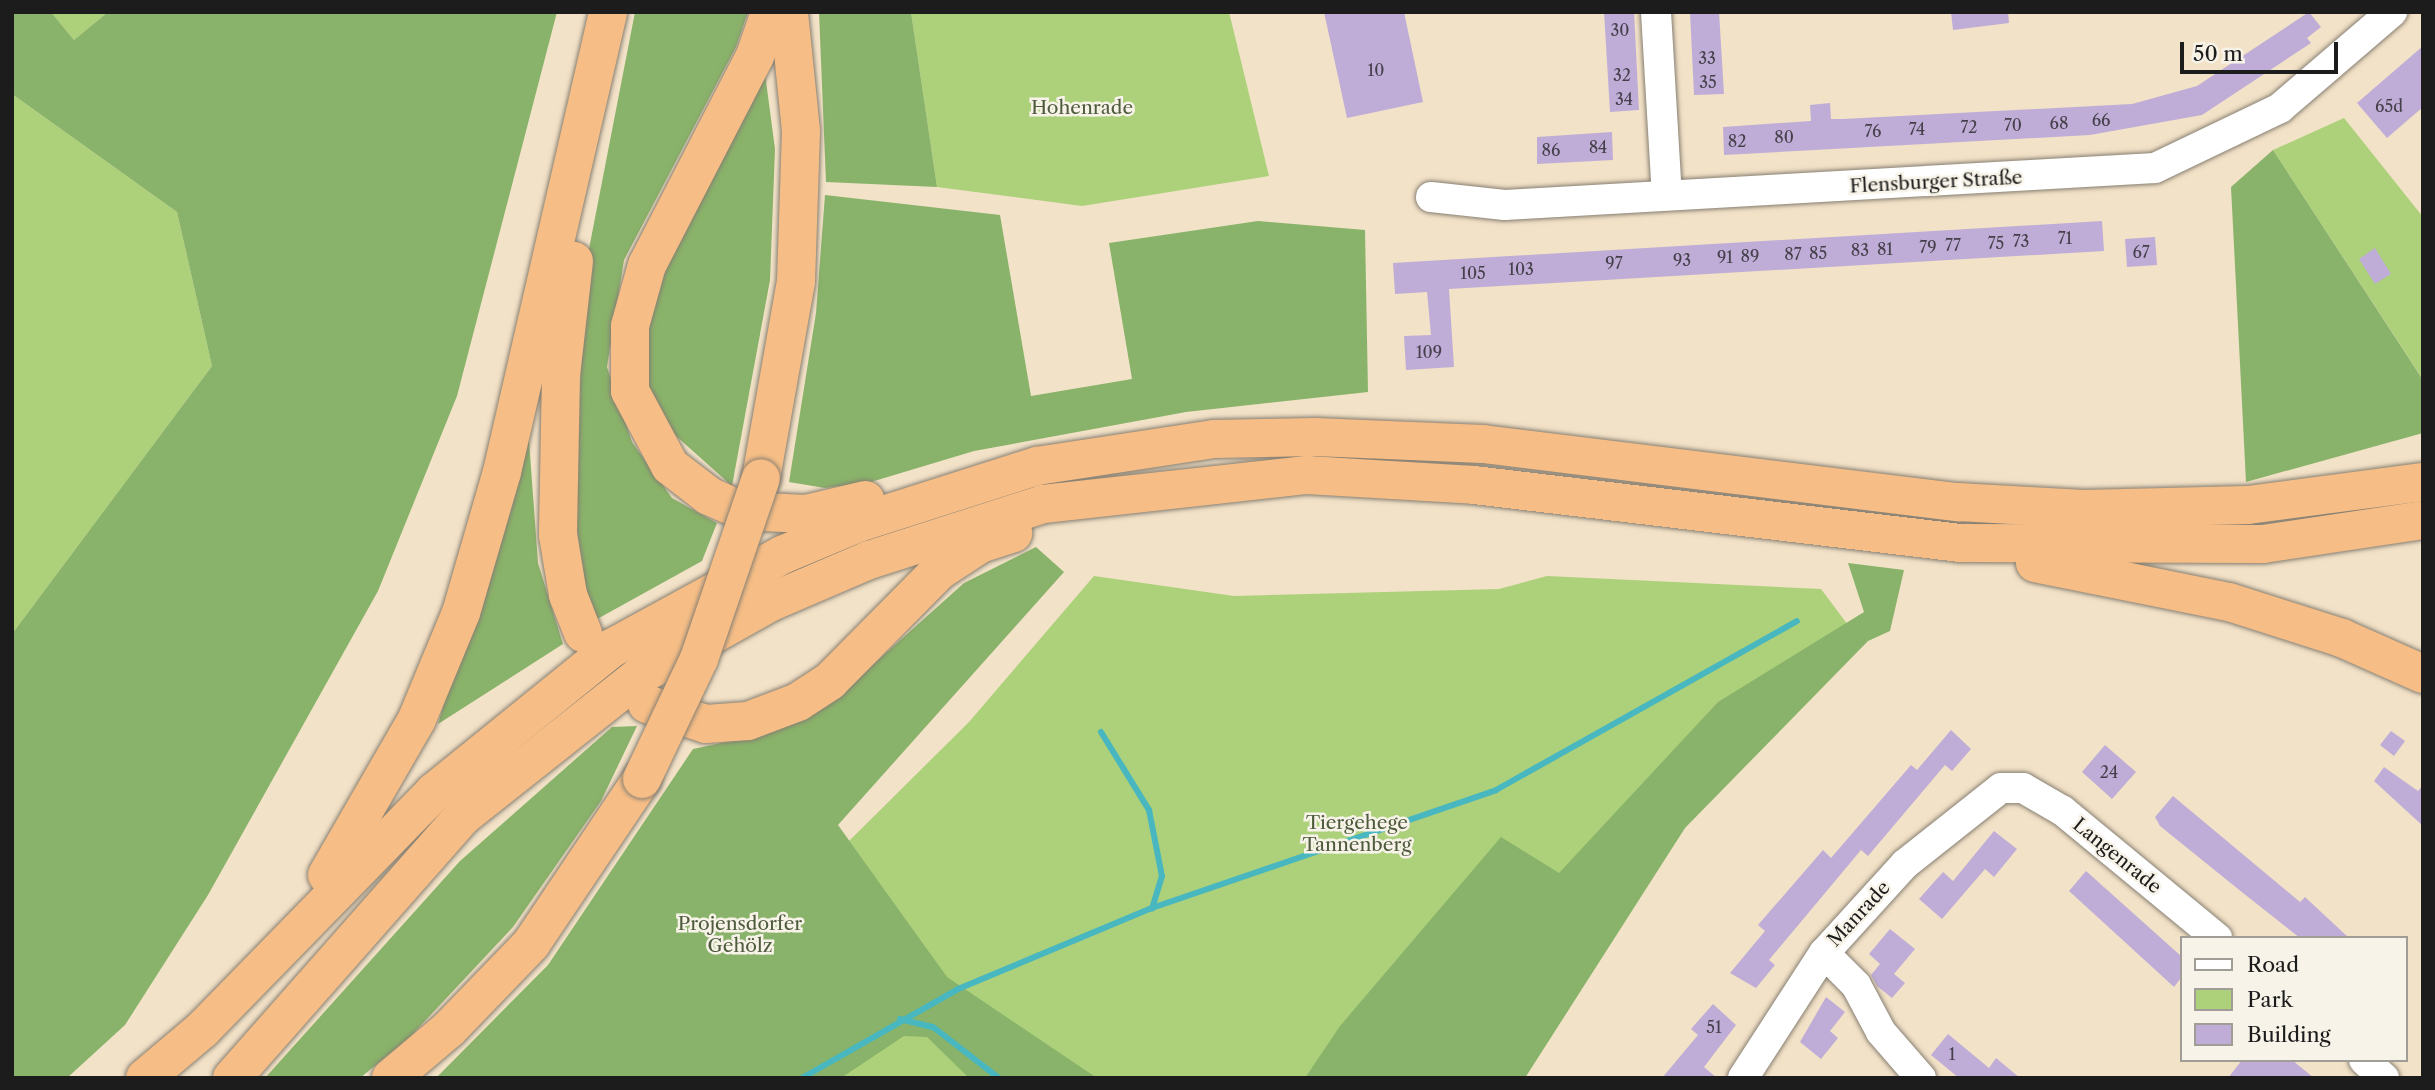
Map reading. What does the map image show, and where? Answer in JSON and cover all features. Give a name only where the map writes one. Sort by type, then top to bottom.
[{"type":"highway","points":[[273,955],[375,800],[461,612],[502,472],[587,113],[608,12]]},
{"type":"highway","points":[[770,12],[755,56],[637,294],[628,349],[637,412],[670,466],[709,496],[743,511],[806,514],[908,490],[957,489]]},
{"type":"highway","points":[[391,1078],[449,1029],[531,944],[642,779],[699,659],[761,478],[796,282],[801,131],[789,12]]},
{"type":"highway","points":[[583,633],[564,571],[558,471],[561,374],[587,113]]},
{"type":"highway","points":[[145,1078],[273,955],[434,792],[612,648],[782,555],[957,489],[1037,466],[1142,449],[1315,437],[1483,444],[1958,502],[2084,509],[2248,505],[2423,482]]},
{"type":"highway","points":[[232,1078],[463,816],[641,675],[771,602],[869,560],[1043,504],[1147,489],[1307,475],[1474,485],[1959,543],[2229,602],[2342,638],[2423,674]]},
{"type":"highway","points":[[647,704],[706,724],[748,721],[798,702],[830,681],[939,571],[980,544],[1147,489]]},
{"type":"highway","points":[[1959,543],[2250,544],[2423,520]]},
{"type":"street","points":[[1656,12],[1667,195]]},
{"type":"street","name":"Flensburger Straße","points":[[1432,197],[1505,205],[2155,168],[2280,108],[2392,12]]},
{"type":"street","name":"Langenrade","points":[[2011,786],[2063,811],[2215,936]]},
{"type":"street","name":"Manrade","points":[[1743,1078],[1824,953],[1970,807],[2011,786]]},
{"type":"street","points":[[1824,953],[1856,985],[1881,1032],[1921,1078]]},
{"type":"street","points":[[2366,1062],[2384,1078]]},
{"type":"green space","points":[[12,12],[51,12],[74,40],[108,12],[557,12],[457,396],[378,591],[208,895],[125,1025],[67,1078],[12,1078],[12,634],[212,366],[177,212],[12,94]]},
{"type":"green space","points":[[51,12],[108,12],[74,40]]},
{"type":"green space","points":[[635,12],[748,12],[736,47],[624,260],[607,367],[632,442],[672,498],[717,523],[702,561],[590,623],[573,500],[588,254]]},
{"type":"green space","points":[[819,12],[911,12],[937,187],[826,182]]},
{"type":"green space","name":"Hohenrade","points":[[911,12],[1229,12],[1269,176],[1082,206],[937,187]]},
{"type":"green space","points":[[764,66],[775,149],[770,280],[732,486],[666,427],[646,384],[648,340],[652,301],[669,259]]},
{"type":"green space","points":[[12,94],[177,212],[212,366],[12,634]]},
{"type":"green space","points":[[2344,118],[2423,217],[2422,378],[2273,150]]},
{"type":"green space","points":[[2273,150],[2423,380],[2423,433],[2246,482],[2231,187]]},
{"type":"green space","points":[[825,195],[1000,215],[1031,396],[1132,379],[1109,243],[1258,221],[1365,230],[1368,392],[1186,412],[974,451],[871,482],[825,488],[789,482],[816,313]]},
{"type":"green space","points":[[528,427],[538,563],[563,644],[438,724]]},
{"type":"green space","name":"Projensdorfer Gehölz","points":[[1036,547],[1064,572],[838,825],[947,977],[1097,1078],[969,1078],[927,1037],[904,1036],[841,1078],[436,1078],[548,965],[693,749],[772,732],[829,704],[964,583]]},
{"type":"green space","points":[[1848,563],[1904,570],[1890,631],[1868,641],[1685,828],[1525,1078],[1305,1078],[1340,1026],[1501,837],[1559,873],[1718,702],[1864,612]]},
{"type":"green space","name":"Tiergehege Tannenberg","points":[[1094,576],[1234,596],[1499,589],[1547,576],[1821,589],[1851,629],[1665,811],[1491,1078],[769,1078],[933,958],[849,841],[969,722]]},
{"type":"green space","points":[[637,726],[601,801],[513,927],[409,1038],[360,1078],[265,1078],[460,861],[612,727]]},
{"type":"building","points":[[1324,12],[1404,12],[1423,102],[1347,118]]},
{"type":"building","points":[[1604,12],[1634,12],[1639,110],[1610,112]]},
{"type":"building","points":[[1690,12],[1719,12],[1724,94],[1694,95]]},
{"type":"building","points":[[1951,12],[2008,12],[2009,23],[1953,30]]},
{"type":"building","points":[[2309,12],[2321,27],[2307,38],[2311,43],[2202,115],[2090,135],[1724,155],[1723,127],[1811,121],[1810,105],[1830,103],[1831,119],[1843,119],[2132,104],[2197,86]]},
{"type":"building","points":[[2423,46],[2423,107],[2387,138],[2357,103]]},
{"type":"building","points":[[1612,132],[1613,160],[1537,164],[1537,137]]},
{"type":"building","points":[[2102,221],[2104,251],[1449,289],[1454,367],[1406,370],[1404,336],[1431,335],[1427,292],[1395,294],[1393,263]]},
{"type":"building","points":[[2155,237],[2157,265],[2127,267],[2125,239]]},
{"type":"building","points":[[2375,248],[2391,274],[2375,284],[2359,259]]},
{"type":"building","points":[[1951,730],[1971,749],[1952,771],[1945,765],[1868,856],[1861,850],[1769,960],[1775,965],[1756,988],[1730,973],[1765,931],[1758,925],[1823,850],[1831,858],[1911,765],[1917,770]]},
{"type":"building","points":[[2391,731],[2405,741],[2394,756],[2380,745]]},
{"type":"building","points":[[2105,745],[2136,772],[2112,799],[2082,772]]},
{"type":"building","points":[[2384,767],[2418,791],[2423,785],[2423,826],[2374,781]]},
{"type":"building","points":[[2173,796],[2300,902],[2305,897],[2347,936],[2297,936],[2160,826],[2155,817]]},
{"type":"building","points":[[1994,831],[2017,849],[1994,877],[1985,869],[1942,919],[1919,899],[1943,872],[1953,881]]},
{"type":"building","points":[[2086,871],[2180,955],[2180,979],[2174,987],[2069,891]]},
{"type":"building","points":[[1890,929],[1915,949],[1894,974],[1905,983],[1892,998],[1877,986],[1871,975],[1880,964],[1869,954]]},
{"type":"building","points":[[1826,997],[1845,1012],[1830,1031],[1838,1038],[1821,1059],[1800,1042]]},
{"type":"building","points":[[1713,1004],[1736,1025],[1704,1067],[1717,1078],[1662,1078],[1698,1035],[1691,1029]]},
{"type":"building","points":[[1948,1034],[1989,1068],[1996,1058],[2020,1078],[1959,1078],[1931,1055]]},
{"type":"building","points":[[2240,1062],[2294,1062],[2314,1078],[2228,1078]]},
{"type":"waterway","points":[[802,1078],[958,989],[1152,908],[1496,790],[1797,621]]},
{"type":"waterway","points":[[1101,732],[1149,810],[1162,876],[1152,908]]},
{"type":"waterway","points":[[900,1019],[933,1027],[999,1078]]}]
